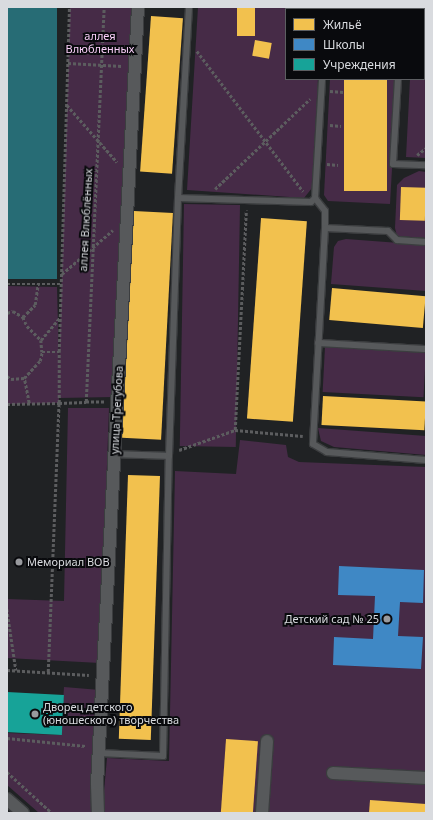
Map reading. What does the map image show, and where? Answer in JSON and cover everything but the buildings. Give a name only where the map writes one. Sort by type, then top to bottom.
[{"type":"street","name":"улица Трегубова","points":[[98,813],[99,750],[138,7]]},
{"type":"street","points":[[262,813],[267,741]]},
{"type":"street","points":[[333,772],[426,778]]},
{"type":"street","points":[[7,799],[23,813]]},
{"type":"lane","points":[[99,750],[164,756],[169,454],[178,198],[189,7]]},
{"type":"lane","points":[[313,200],[322,80]]},
{"type":"lane","points":[[398,80],[393,164],[426,165]]},
{"type":"lane","points":[[178,198],[313,200],[325,212],[313,444],[327,452],[426,460]]},
{"type":"lane","points":[[325,228],[388,231],[398,240],[426,242]]},
{"type":"lane","points":[[318,343],[426,349]]},
{"type":"lane","points":[[115,454],[169,454]]},
{"type":"path","points":[[48,672],[59,403],[59,352],[69,7]]},
{"type":"path","name":"аллея Влюблённых","points":[[86,402],[104,7]]},
{"type":"path","points":[[187,38],[266,142],[313,200]]},
{"type":"path","points":[[68,63],[135,67]]},
{"type":"path","points":[[205,199],[322,88]]},
{"type":"path","points":[[67,104],[129,176]]},
{"type":"path","points":[[235,430],[246,209],[254,210]]},
{"type":"path","points":[[62,274],[127,218]]},
{"type":"path","points":[[7,284],[61,284]]},
{"type":"path","points":[[23,317],[35,305],[38,284]]},
{"type":"path","points":[[7,313],[13,311],[23,317],[27,326],[40,340],[42,352],[40,361],[24,378],[11,379],[7,376]]},
{"type":"path","points":[[40,340],[60,316]]},
{"type":"path","points":[[42,352],[59,352]]},
{"type":"path","points":[[24,378],[29,403]]},
{"type":"path","points":[[7,404],[117,402]]},
{"type":"path","points":[[169,454],[235,430],[313,437]]},
{"type":"path","points":[[7,609],[16,670]]},
{"type":"path","points":[[7,670],[104,676]]},
{"type":"path","points":[[7,738],[99,750]]},
{"type":"path","points":[[7,772],[52,813]]},
{"type":"green space","name":"аллея Влюбленных","points":[[70,7],[133,7],[113,397],[59,398],[59,403],[7,404],[7,286],[57,287],[59,365]]},
{"type":"green space","points":[[198,7],[322,7],[285,8],[285,80],[318,80],[312,188],[304,198],[187,190]]},
{"type":"green space","points":[[426,7],[426,158],[406,157],[410,80],[425,80],[425,8],[415,8]]},
{"type":"green space","points":[[330,80],[397,80],[390,204],[328,201],[324,195]]},
{"type":"green space","points":[[419,171],[426,172],[426,238],[397,236],[395,228],[397,185],[404,178]]},
{"type":"green space","points":[[184,204],[240,205],[236,447],[180,446]]},
{"type":"green space","points":[[346,239],[426,245],[426,291],[331,284],[334,247],[338,241]]},
{"type":"green space","points":[[325,347],[426,352],[424,397],[323,392]]},
{"type":"green space","points":[[68,408],[109,408],[100,663],[7,658],[7,599],[64,601]]},
{"type":"green space","points":[[318,428],[426,436],[426,455],[334,447],[321,441]]},
{"type":"green space","points":[[240,440],[286,445],[288,457],[299,462],[426,467],[426,813],[102,813],[107,758],[169,761],[175,471],[236,474]]},
{"type":"green space","points":[[64,687],[100,690],[91,813],[39,813],[7,785],[7,733],[61,735]]},
{"type":"water","points":[[7,7],[57,7],[57,279],[7,279]]},
{"type":"place","name":"Мемориал ВОВ","points":[[19,562]]},
{"type":"place","name":"Детский сад № 25","points":[[387,619]]},
{"type":"place","name":"Дворец детского (юношеского) творчества","points":[[35,714]]}]
